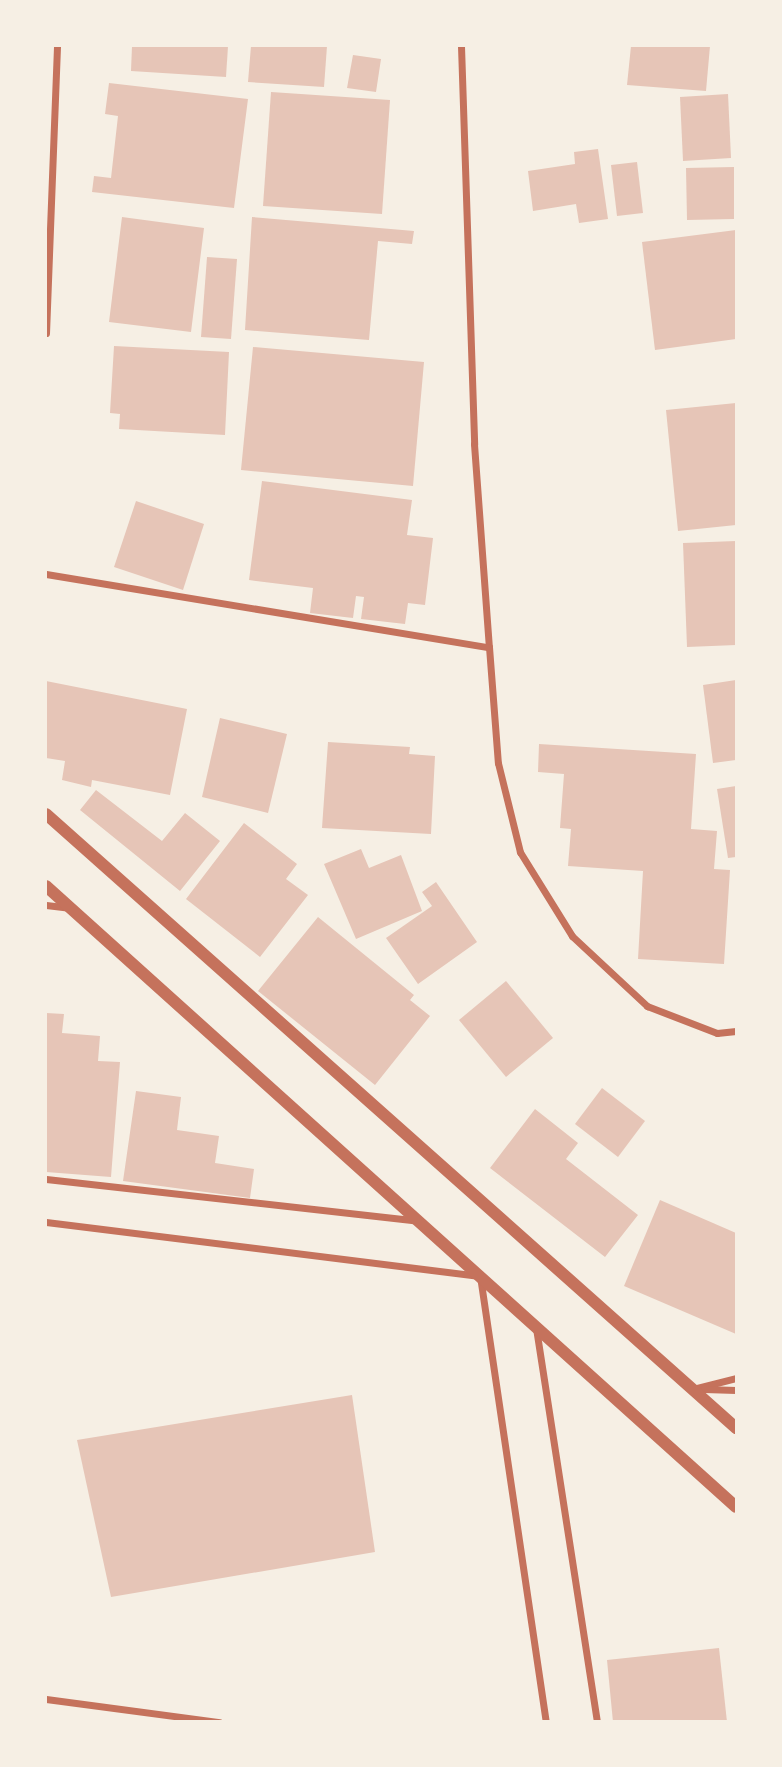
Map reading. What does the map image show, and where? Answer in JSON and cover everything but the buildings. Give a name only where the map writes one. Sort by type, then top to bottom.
[{"type":"street","points":[[46,333],[48,216],[57,46]]},
{"type":"street","points":[[461,46],[474,444],[498,762],[520,852],[572,936],[647,1006],[717,1033],[737,1031]]},
{"type":"street","points":[[46,574],[489,647]]},
{"type":"street","points":[[46,814],[737,1428]]},
{"type":"street","points":[[46,886],[737,1507]]},
{"type":"street","points":[[46,905],[71,909]]},
{"type":"street","points":[[46,1178],[418,1221]]},
{"type":"street","points":[[46,1222],[480,1276]]},
{"type":"street","points":[[480,1276],[546,1721]]},
{"type":"street","points":[[536,1327],[597,1721]]},
{"type":"street","points":[[693,1389],[737,1378]]},
{"type":"street","points":[[693,1389],[737,1390]]},
{"type":"street","points":[[46,1699],[219,1721]]}]
